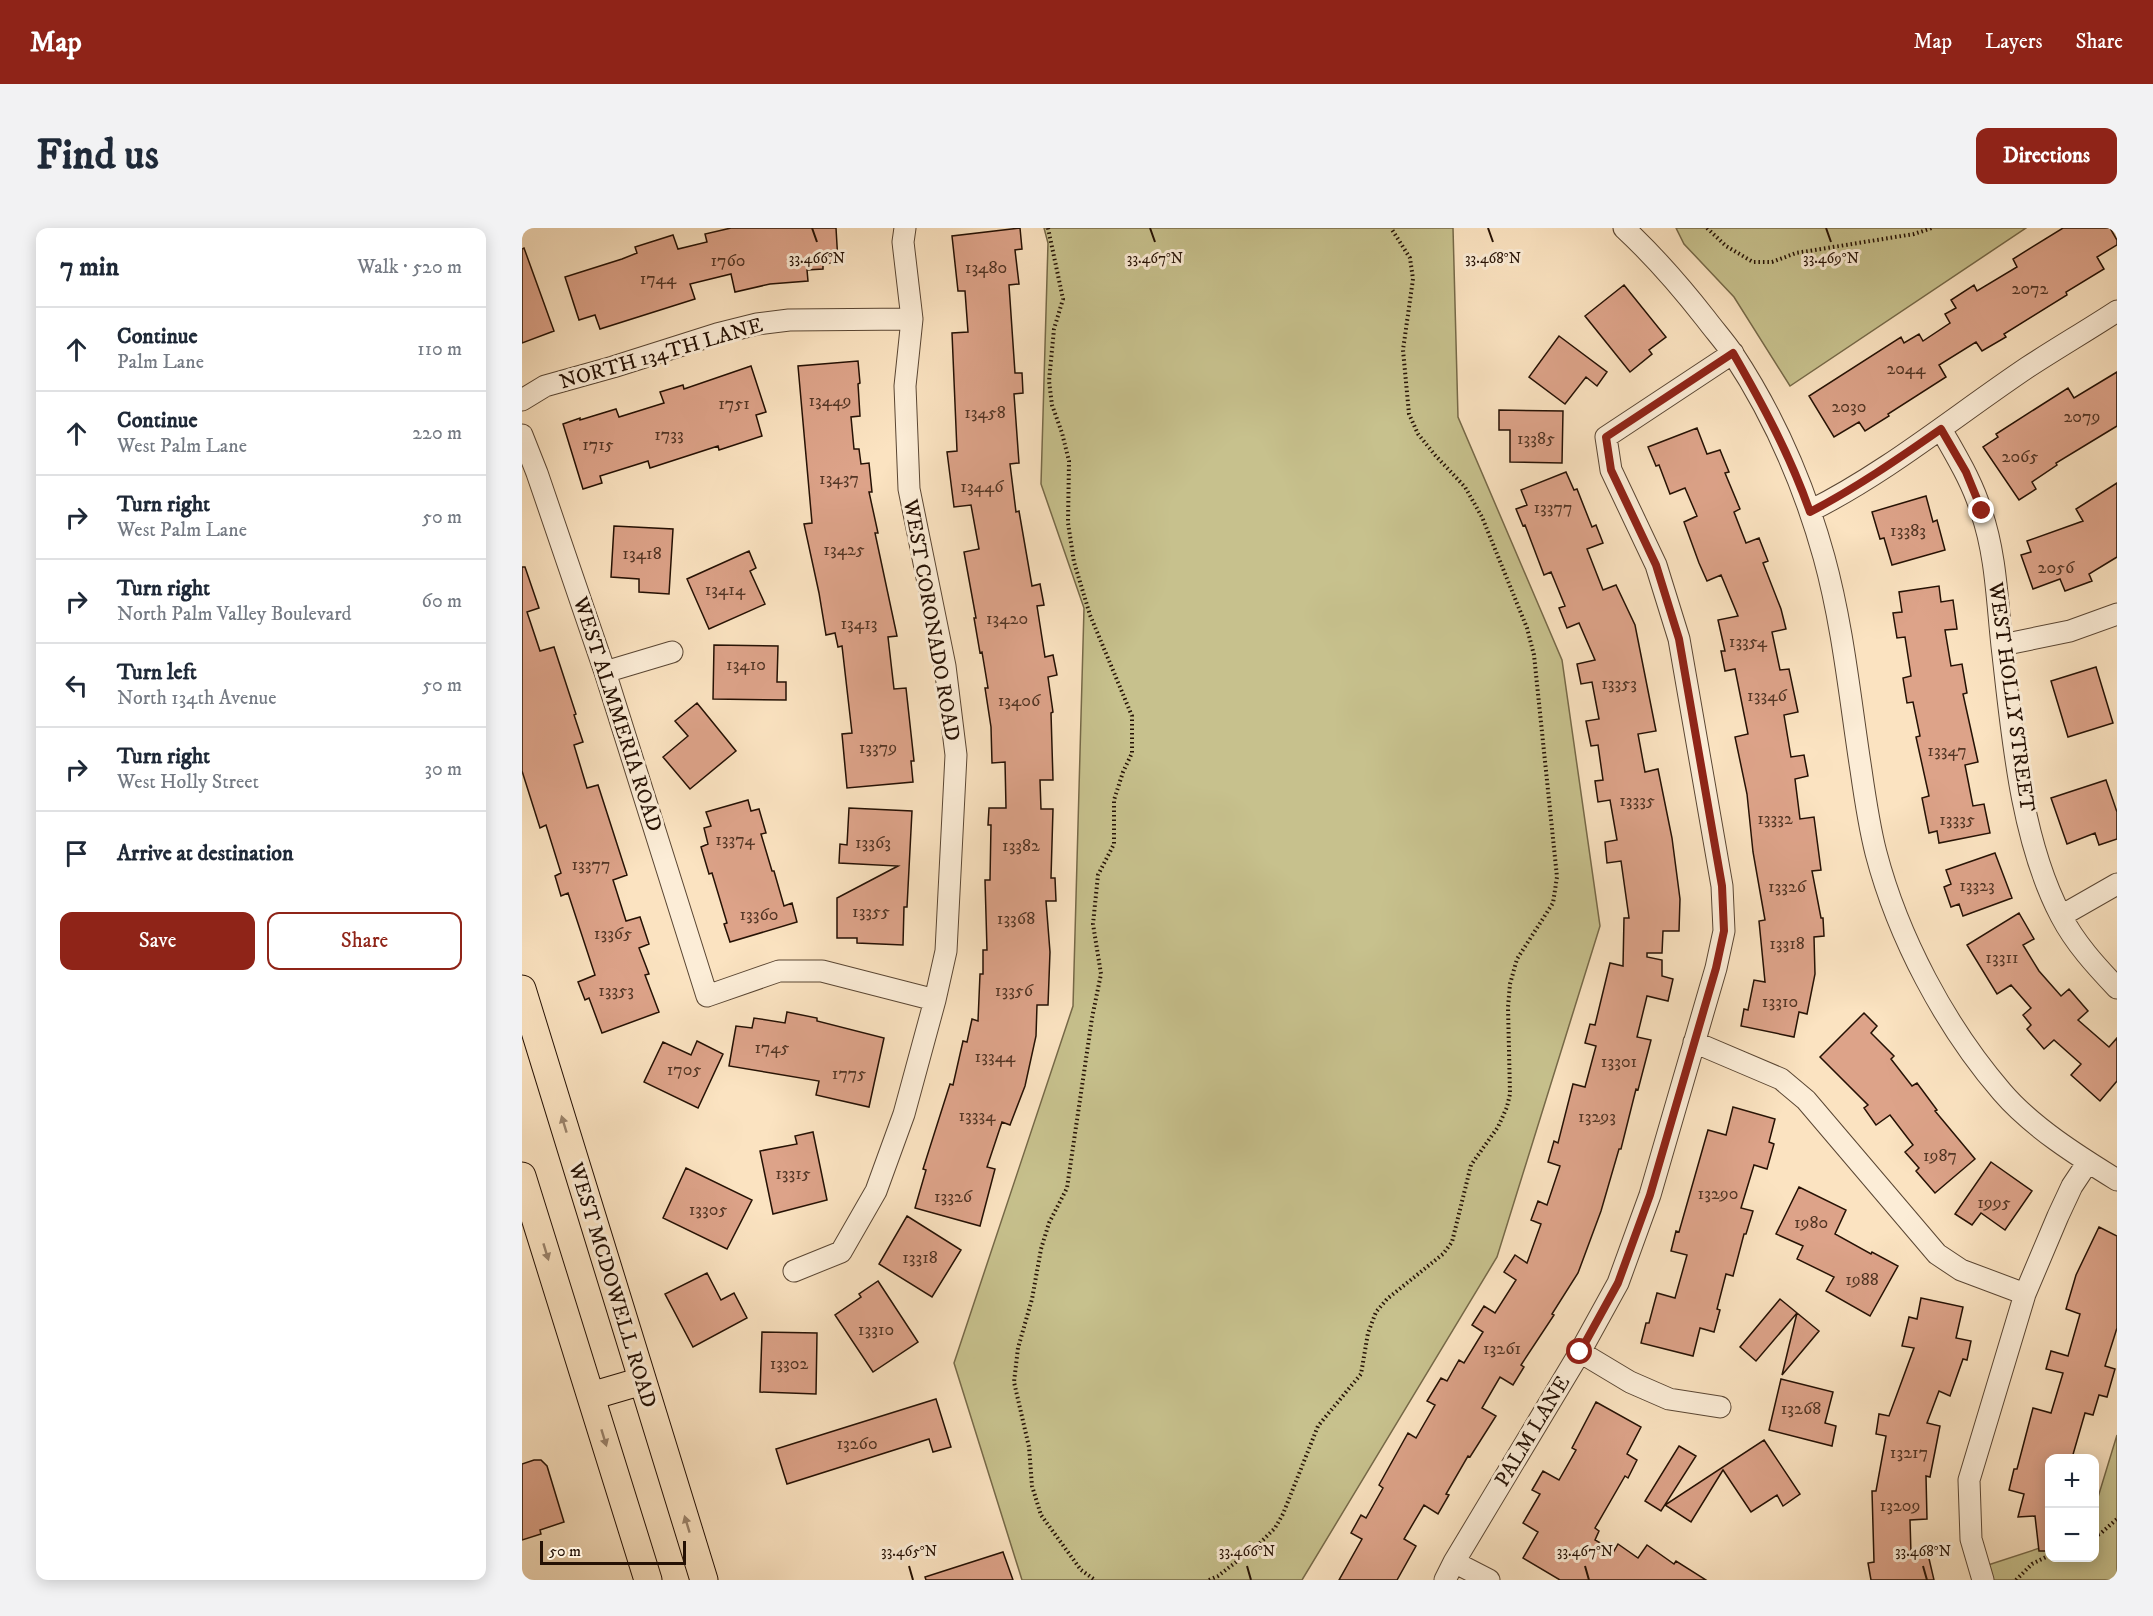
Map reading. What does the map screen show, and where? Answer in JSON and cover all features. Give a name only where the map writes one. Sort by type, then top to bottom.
[{"type":"main road","name":"WEST MCDOWELL ROAD","points":[[522,989],[704,1580]]},
{"type":"main road","points":[[522,1176],[648,1580]]},
{"type":"main road","points":[[591,1396],[642,1381]]},
{"type":"street","points":[[1624,228],[1654,256],[1733,353],[1797,473],[1836,606],[1875,852],[1903,932],[1921,971],[1959,1033],[2003,1093],[2029,1118],[2088,1162],[2117,1180]]},
{"type":"street","name":"WEST CORONADO ROAD","points":[[794,1271],[842,1252],[876,1191],[904,1114],[946,951],[956,755],[945,666],[909,489],[905,386],[912,319],[900,233]]},
{"type":"street","points":[[1810,512],[1886,468],[2028,367],[2117,311]]},
{"type":"street","name":"NORTH 134TH LANE","points":[[522,400],[545,386],[757,324],[789,321],[912,319]]},
{"type":"street","name":"PALM LANE","points":[[1450,1571],[1580,1352],[1618,1283],[1650,1195],[1716,968],[1724,931],[1722,886],[1679,639],[1656,565],[1611,470],[1606,437],[1733,353]]},
{"type":"street","name":"WEST HOLLY STREET","points":[[1941,429],[1966,472],[1982,511],[1994,560],[2018,773],[2032,837],[2061,916],[2093,962],[2117,988]]},
{"type":"street","name":"WEST ALMMERIA ROAD","points":[[522,435],[605,672],[707,996],[779,971],[822,971],[935,1000]]},
{"type":"street","points":[[2002,645],[2070,631],[2117,614]]},
{"type":"street","points":[[605,672],[672,652]]},
{"type":"street","points":[[2061,916],[2117,884]]},
{"type":"street","points":[[1694,1042],[1781,1079],[1806,1100],[1937,1254],[1961,1270],[2025,1293]]},
{"type":"street","points":[[1983,1580],[1971,1539],[1969,1480],[2025,1293],[2072,1186],[2088,1162]]},
{"type":"street","points":[[1580,1352],[1630,1383],[1669,1399],[1720,1407]]},
{"type":"street","points":[[1450,1571],[1489,1580]]},
{"type":"path","points":[[1048,228],[1063,299],[1054,328],[1049,381],[1052,405],[1069,461],[1068,524],[1074,562],[1090,615],[1132,716],[1132,753],[1114,800],[1114,844],[1098,875],[1093,924],[1101,974],[1092,1018],[1067,1188],[1049,1223],[1041,1249],[1032,1299],[1018,1348],[1014,1382],[1029,1448],[1032,1486],[1041,1515],[1081,1570],[1095,1580]]},
{"type":"path","points":[[1209,1580],[1218,1576],[1258,1545],[1275,1528],[1283,1514],[1318,1426],[1361,1374],[1368,1333],[1376,1312],[1387,1299],[1443,1254],[1452,1242],[1471,1165],[1498,1126],[1510,1094],[1508,1007],[1510,984],[1517,959],[1553,903],[1557,877],[1534,655],[1527,628],[1482,517],[1466,487],[1418,434],[1409,414],[1403,350],[1413,279],[1410,258],[1391,228]]},
{"type":"path","points":[[1707,228],[1726,246],[1753,262],[1772,262],[1796,253],[1914,234],[1932,228]]},
{"type":"path","points":[[2099,1532],[2117,1519]]},
{"type":"path","points":[[2016,1580],[2032,1564],[2045,1557]]},
{"type":"shaded area","points":[[1044,228],[1453,228],[1458,417],[1562,660],[1600,926],[1497,1257],[1302,1580],[1022,1580],[954,1363],[1073,1006],[1084,608],[1041,484],[1048,243]]},
{"type":"shaded area","points":[[1676,228],[2026,228],[1790,386],[1734,297],[1684,244]]},
{"type":"shaded area","points":[[2117,1435],[2117,1580],[1993,1580],[1988,1565],[2045,1546],[2045,1562],[2099,1562],[2099,1494]]},
{"type":"building","points":[[731,228],[836,228],[838,262],[823,264],[823,269],[807,270],[808,281],[770,284],[735,292],[731,274],[690,284],[695,299],[600,329],[595,315],[579,320],[565,277],[622,259],[637,253],[635,247],[673,235],[678,249],[707,242],[705,234]]},
{"type":"building","points":[[1020,228],[1022,249],[1015,250],[1019,284],[1009,285],[1015,373],[1022,373],[1023,393],[1014,394],[1019,463],[1010,464],[1016,512],[1019,511],[1032,586],[1040,584],[1044,605],[1037,606],[1045,657],[1053,655],[1057,675],[1048,677],[1053,712],[1051,713],[1053,780],[1040,780],[1041,809],[1053,809],[1051,878],[1055,878],[1056,901],[1046,901],[1050,952],[1048,1005],[1037,1005],[1036,1036],[1025,1086],[1010,1125],[1002,1122],[987,1167],[995,1169],[980,1226],[915,1208],[926,1170],[923,1169],[950,1084],[953,1085],[963,1041],[967,1042],[972,1019],[978,1021],[983,950],[987,950],[985,880],[990,880],[989,808],[1006,808],[1005,762],[992,763],[991,727],[985,688],[988,688],[964,552],[979,549],[971,505],[954,507],[947,452],[957,451],[952,333],[968,332],[965,291],[958,291],[952,236]]},
{"type":"building","points":[[2063,228],[2110,228],[2117,240],[2117,245],[2097,257],[2104,269],[2066,292],[2067,295],[2004,334],[2006,337],[1982,351],[1976,342],[1939,365],[1946,377],[1865,431],[1859,422],[1834,437],[1809,396],[1901,337],[1904,343],[1919,334],[1923,341],[1950,323],[1945,314],[1956,308],[1951,300],[1974,285],[1977,291],[2017,267],[2013,259]]},
{"type":"building","points":[[524,248],[554,331],[522,343],[522,249]]},
{"type":"building","points":[[1624,285],[1666,337],[1649,350],[1652,354],[1630,372],[1585,316]]},
{"type":"building","points":[[1559,336],[1607,372],[1597,386],[1586,377],[1565,404],[1529,377]]},
{"type":"building","points":[[858,361],[860,416],[851,417],[854,449],[859,449],[861,464],[869,463],[872,492],[869,492],[878,533],[875,533],[897,636],[888,637],[894,689],[906,688],[914,761],[911,761],[913,782],[847,788],[842,734],[852,733],[842,646],[838,647],[835,633],[826,635],[804,524],[812,523],[798,366]]},
{"type":"building","points":[[751,366],[766,412],[756,415],[762,436],[719,450],[718,446],[650,468],[648,461],[600,476],[602,483],[583,489],[563,424],[616,409],[619,417],[664,403],[660,392],[683,385],[684,389]]},
{"type":"building","points":[[2117,372],[2117,426],[2056,463],[2057,465],[2032,482],[2036,489],[2019,500],[1983,447],[1998,437],[1996,434],[2068,388],[2074,398]]},
{"type":"building","points":[[1499,410],[1563,411],[1562,463],[1510,462],[1510,430],[1499,430]]},
{"type":"building","points":[[1697,428],[1707,454],[1720,450],[1729,472],[1725,473],[1740,509],[1734,512],[1746,543],[1759,538],[1768,561],[1763,563],[1781,609],[1786,629],[1772,632],[1780,670],[1789,669],[1798,712],[1784,715],[1791,757],[1804,755],[1808,776],[1795,779],[1800,819],[1814,817],[1821,870],[1812,871],[1821,918],[1823,918],[1824,936],[1814,937],[1815,974],[1807,1014],[1799,1012],[1794,1037],[1741,1026],[1744,1009],[1748,1010],[1754,980],[1765,982],[1759,921],[1765,920],[1753,852],[1747,794],[1735,737],[1748,734],[1735,669],[1725,671],[1721,651],[1725,651],[1718,620],[1738,616],[1721,575],[1707,581],[1699,563],[1684,522],[1697,516],[1685,488],[1670,494],[1659,465],[1656,466],[1648,447]]},
{"type":"building","points":[[1566,472],[1574,490],[1577,489],[1592,527],[1596,525],[1603,543],[1587,549],[1603,590],[1616,585],[1635,625],[1656,731],[1638,734],[1645,772],[1658,769],[1672,838],[1680,899],[1679,931],[1663,931],[1662,953],[1647,953],[1647,957],[1662,960],[1662,976],[1673,979],[1668,1001],[1647,996],[1637,1037],[1651,1040],[1621,1149],[1619,1149],[1601,1211],[1578,1273],[1521,1365],[1524,1367],[1513,1385],[1500,1377],[1482,1408],[1496,1416],[1470,1457],[1468,1456],[1446,1494],[1449,1495],[1438,1514],[1424,1505],[1404,1539],[1416,1546],[1397,1580],[1339,1580],[1362,1539],[1351,1533],[1361,1515],[1366,1518],[1383,1488],[1379,1485],[1408,1433],[1416,1438],[1435,1405],[1427,1401],[1441,1378],[1447,1381],[1459,1360],[1464,1363],[1483,1332],[1472,1325],[1484,1306],[1495,1313],[1516,1280],[1504,1272],[1515,1255],[1527,1263],[1541,1224],[1531,1220],[1538,1201],[1547,1205],[1560,1166],[1548,1162],[1554,1141],[1558,1143],[1573,1084],[1585,1087],[1596,1046],[1585,1043],[1590,1024],[1595,1025],[1610,963],[1623,966],[1624,918],[1629,918],[1621,861],[1607,863],[1605,842],[1617,840],[1610,800],[1598,802],[1595,781],[1603,780],[1598,745],[1591,746],[1586,721],[1599,719],[1592,682],[1581,684],[1577,664],[1595,660],[1579,623],[1567,628],[1559,608],[1565,606],[1551,572],[1544,575],[1525,525],[1523,526],[1516,509],[1527,505],[1521,490]]},
{"type":"building","points":[[2117,483],[2117,557],[2089,574],[2092,581],[2065,591],[2060,579],[2033,589],[2021,555],[2031,552],[2027,541],[2083,521],[2076,509]]},
{"type":"building","points":[[1926,496],[1933,522],[1937,520],[1945,550],[1892,565],[1884,538],[1880,539],[1872,512]]},
{"type":"building","points":[[614,526],[673,529],[669,594],[639,592],[639,579],[611,577]]},
{"type":"building","points":[[749,551],[756,568],[750,571],[765,604],[709,629],[687,579]]},
{"type":"building","points":[[522,567],[525,567],[539,608],[527,612],[540,651],[554,647],[583,742],[574,745],[587,788],[598,785],[627,875],[613,880],[626,921],[640,917],[649,944],[639,948],[649,974],[645,975],[659,1012],[602,1033],[589,998],[585,1000],[578,982],[595,975],[568,893],[561,896],[555,876],[561,873],[546,825],[540,828],[522,771]]},
{"type":"building","points":[[1939,586],[1941,602],[1953,600],[1957,629],[1945,630],[1951,666],[1962,664],[1967,693],[1963,694],[1978,762],[1965,765],[1973,806],[1984,804],[1990,833],[1939,843],[1937,831],[1929,833],[1922,798],[1929,796],[1916,737],[1920,736],[1913,702],[1907,703],[1903,678],[1911,676],[1905,637],[1897,638],[1893,613],[1902,612],[1899,592]]},
{"type":"building","points":[[714,645],[778,646],[777,682],[786,682],[786,700],[713,699]]},
{"type":"building","points":[[2096,667],[2113,723],[2068,737],[2051,681]]},
{"type":"building","points":[[697,703],[736,751],[690,789],[663,757],[688,736],[675,721]]},
{"type":"building","points":[[2106,780],[2117,812],[2117,839],[2099,845],[2095,833],[2067,844],[2051,798]]},
{"type":"building","points":[[748,800],[751,811],[759,809],[766,833],[761,834],[772,871],[774,871],[784,906],[792,903],[797,922],[730,942],[724,924],[727,923],[712,873],[709,874],[701,847],[708,844],[704,828],[711,826],[706,812]]},
{"type":"building","points":[[849,808],[912,811],[903,945],[857,943],[857,938],[837,938],[837,898],[898,866],[839,863],[840,844],[847,845]]},
{"type":"building","points":[[1995,853],[2012,898],[1963,916],[1959,904],[1951,907],[1944,887],[1951,884],[1946,870]]},
{"type":"building","points":[[2019,913],[2034,939],[2023,945],[2039,971],[2061,996],[2069,989],[2088,1011],[2078,1020],[2109,1047],[2117,1038],[2117,1081],[2100,1101],[2071,1075],[2081,1064],[2054,1040],[2044,1049],[2027,1029],[2031,1025],[2023,1015],[2031,1008],[2011,985],[1997,994],[1967,945]]},
{"type":"building","points":[[787,1012],[817,1018],[817,1021],[884,1038],[869,1107],[816,1095],[819,1081],[729,1066],[736,1026],[752,1028],[754,1018],[785,1023]]},
{"type":"building","points":[[1864,1013],[1877,1026],[1871,1033],[1894,1056],[1891,1059],[1912,1086],[1917,1083],[1937,1110],[1935,1111],[1975,1159],[1935,1193],[1916,1171],[1919,1168],[1905,1152],[1913,1145],[1890,1115],[1876,1125],[1864,1108],[1868,1105],[1820,1057]]},
{"type":"building","points":[[697,1041],[723,1054],[698,1108],[644,1082],[663,1042],[691,1055]]},
{"type":"building","points":[[1733,1107],[1775,1119],[1769,1142],[1774,1144],[1767,1169],[1754,1165],[1741,1208],[1753,1211],[1746,1234],[1744,1234],[1733,1276],[1726,1274],[1714,1332],[1700,1328],[1693,1356],[1641,1343],[1657,1293],[1675,1298],[1687,1255],[1671,1251],[1676,1231],[1679,1232],[1708,1130],[1726,1135]]},
{"type":"building","points":[[813,1132],[827,1200],[773,1214],[760,1151],[797,1144],[795,1136]]},
{"type":"building","points":[[1991,1162],[2032,1191],[2005,1230],[1981,1213],[1972,1225],[1955,1214]]},
{"type":"building","points":[[686,1168],[752,1200],[727,1249],[663,1218]]},
{"type":"building","points":[[1799,1187],[1846,1210],[1835,1234],[1898,1266],[1870,1316],[1826,1291],[1834,1277],[1797,1259],[1803,1246],[1776,1234]]},
{"type":"building","points":[[907,1216],[961,1250],[932,1297],[879,1264]]},
{"type":"building","points":[[2099,1227],[2117,1236],[2117,1328],[2105,1366],[2115,1369],[2107,1397],[2099,1395],[2093,1415],[2085,1413],[2073,1454],[2045,1454],[2045,1551],[2039,1551],[2035,1516],[2018,1517],[2024,1494],[2009,1490],[2033,1408],[2051,1413],[2063,1373],[2046,1369],[2051,1351],[2068,1356],[2080,1314],[2066,1309],[2076,1275]]},
{"type":"building","points":[[707,1273],[721,1300],[734,1293],[747,1318],[693,1347],[665,1294]]},
{"type":"building","points":[[878,1281],[918,1342],[873,1372],[835,1315],[861,1297],[859,1294]]},
{"type":"building","points":[[1921,1298],[1963,1307],[1956,1338],[1971,1341],[1967,1360],[1963,1359],[1950,1396],[1939,1391],[1927,1423],[1940,1426],[1930,1477],[1926,1476],[1927,1519],[1910,1520],[1911,1554],[1927,1550],[1934,1580],[1871,1580],[1868,1563],[1874,1562],[1872,1491],[1876,1491],[1886,1436],[1876,1434],[1879,1414],[1889,1416],[1914,1348],[1902,1346],[1909,1317],[1917,1319]]},
{"type":"building","points":[[1780,1299],[1819,1331],[1782,1375],[1797,1313],[1756,1361],[1740,1347]]},
{"type":"building","points":[[762,1332],[817,1333],[816,1394],[760,1392]]},
{"type":"building","points":[[1781,1379],[1833,1392],[1825,1423],[1836,1426],[1832,1446],[1769,1430]]},
{"type":"building","points":[[936,1399],[951,1447],[933,1452],[929,1439],[787,1484],[776,1449]]},
{"type":"building","points":[[1596,1402],[1641,1427],[1627,1454],[1637,1460],[1628,1478],[1625,1476],[1595,1528],[1599,1531],[1595,1540],[1614,1551],[1618,1544],[1638,1558],[1647,1545],[1674,1564],[1676,1561],[1706,1580],[1560,1580],[1523,1558],[1538,1532],[1523,1523],[1540,1494],[1532,1490],[1543,1471],[1559,1480],[1576,1450],[1572,1448]]},
{"type":"building","points":[[1764,1440],[1800,1494],[1783,1506],[1777,1495],[1751,1512],[1723,1470],[1691,1522],[1665,1505]]},
{"type":"building","points":[[1679,1446],[1696,1456],[1661,1511],[1645,1501]]},
{"type":"building","points":[[541,1460],[547,1466],[564,1522],[540,1530],[541,1534],[522,1540],[522,1464]]},
{"type":"building","points":[[1003,1552],[1013,1580],[926,1580],[925,1577]]},
{"type":"route","points":[[1580,1352],[1618,1283],[1650,1195],[1716,968],[1724,931],[1722,886],[1695,720],[1679,639],[1656,565],[1611,470],[1606,437],[1733,353],[1797,473],[1810,512],[1886,468],[1941,429],[1966,472],[1982,511]]}]
